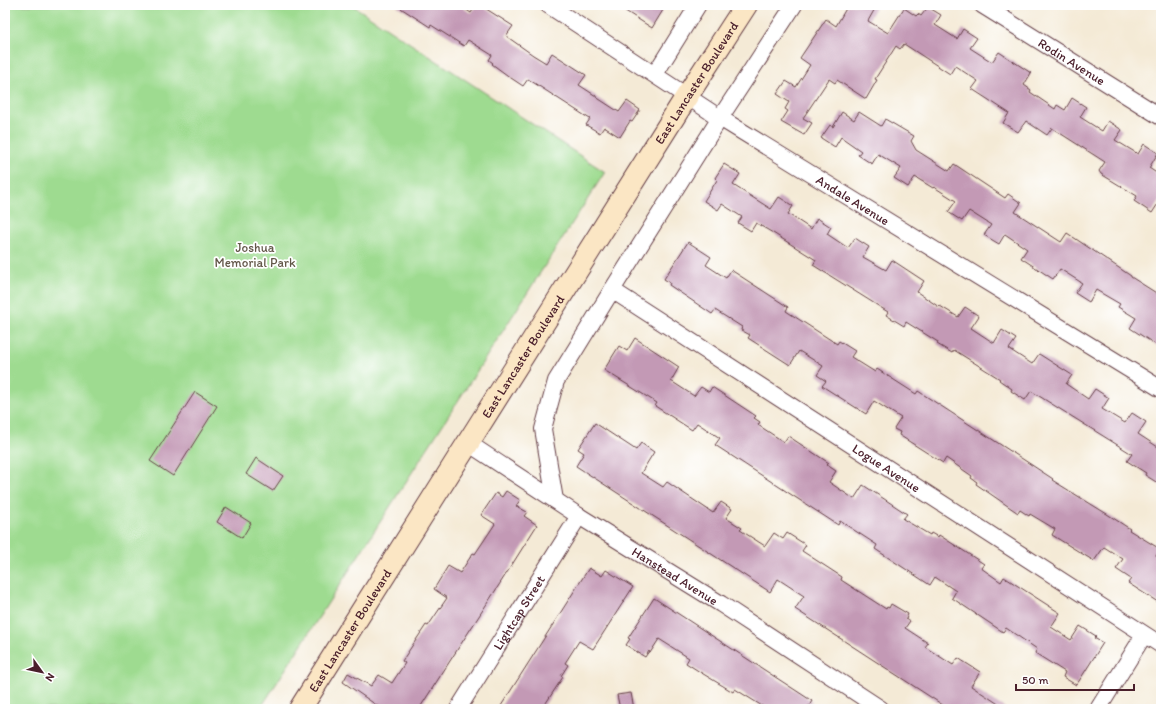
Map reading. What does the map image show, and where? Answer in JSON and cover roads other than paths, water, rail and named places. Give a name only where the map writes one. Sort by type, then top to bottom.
[{"type":"main road","name":"East Lancaster Boulevard","points":[[300,709],[746,5]]},
{"type":"street","name":"Andale Avenue","points":[[548,5],[720,118],[1161,389]]},
{"type":"street","points":[[655,74],[698,5]]},
{"type":"street","points":[[555,500],[543,429],[556,381],[720,118],[794,5]]},
{"type":"street","name":"Rodin Avenue","points":[[982,5],[1161,117]]},
{"type":"street","name":"Logue Avenue","points":[[612,290],[1161,645]]},
{"type":"street","name":"Hanstead Avenue","points":[[468,443],[579,516],[721,604],[881,709]]},
{"type":"street","name":"Lightcap Street","points":[[458,709],[579,516]]},
{"type":"street","points":[[1098,709],[1144,635]]},
{"type":"park label","name":"Joshua Memorial Park","points":[[255,254]]}]
